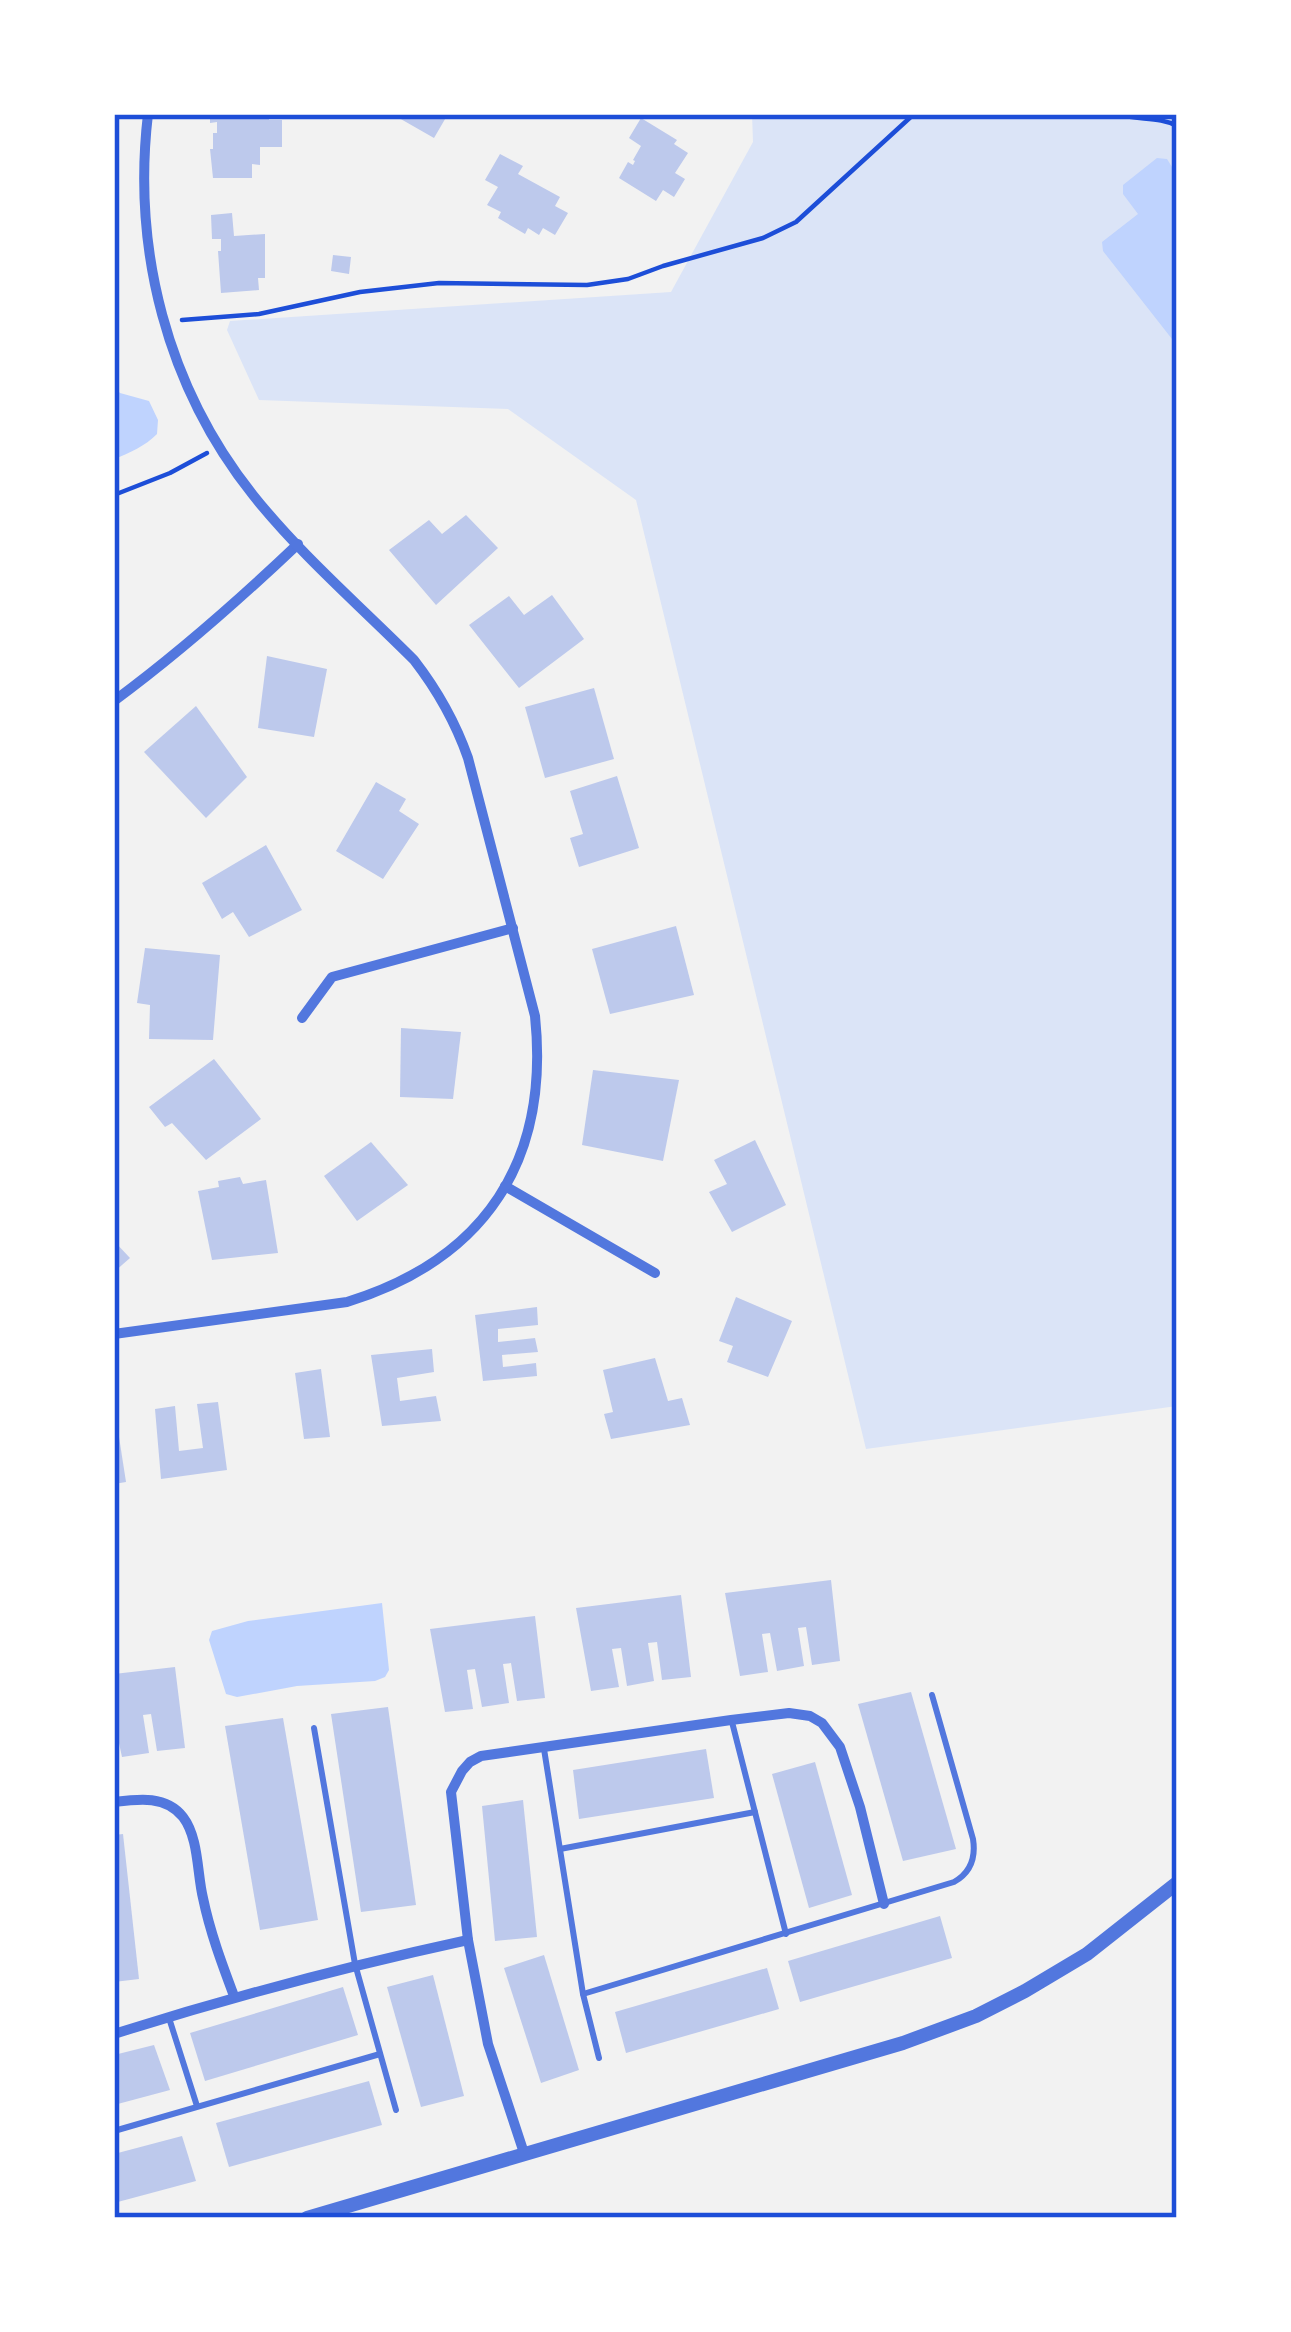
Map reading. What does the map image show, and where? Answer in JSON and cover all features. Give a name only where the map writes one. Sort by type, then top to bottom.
[{"type":"street","points":[[114,1334],[322,1307],[385,1291],[423,1271],[484,1216],[505,1186],[531,1124],[539,1055],[535,1016],[513,928],[454,721],[414,660],[254,496],[193,400],[164,325],[148,252],[143,200],[148,114]]},
{"type":"street","points":[[114,701],[236,603],[298,544]]},
{"type":"street","points":[[302,1018],[332,977],[513,928]]},
{"type":"street","points":[[505,1186],[655,1274]]},
{"type":"street","points":[[524,2153],[488,2044],[468,1940],[451,1792],[470,1762],[544,1746],[731,1720],[810,1715],[832,1733],[840,1747],[884,1904]]},
{"type":"street","points":[[114,1802],[156,1800],[183,1817],[216,1948],[234,1996]]},
{"type":"street","points":[[307,2218],[903,2043],[976,2016],[1087,1954],[1177,1883]]},
{"type":"street","points":[[114,2034],[234,1996],[468,1940]]},
{"type":"lane","points":[[583,1994],[955,1882],[970,1868],[974,1839],[932,1695]]},
{"type":"lane","points":[[731,1720],[786,1934]]},
{"type":"lane","points":[[314,1728],[355,1964],[396,2110]]},
{"type":"lane","points":[[544,1746],[583,1994],[599,2058]]},
{"type":"lane","points":[[560,1849],[755,1812]]},
{"type":"lane","points":[[169,2017],[197,2106]]},
{"type":"lane","points":[[114,2131],[380,2054]]},
{"type":"path","points":[[164,325],[439,283],[587,284],[628,279],[763,238],[796,222],[914,114]]},
{"type":"path","points":[[1117,114],[1177,126]]},
{"type":"path","points":[[114,495],[183,467],[218,446]]},
{"type":"shaded area","points":[[752,114],[1177,114],[1177,1406],[866,1449],[636,500],[508,409],[259,400],[227,330],[230,321],[671,292],[753,142]]},
{"type":"water","points":[[1157,158],[1167,159],[1177,175],[1177,339],[1172,339],[1103,251],[1102,242],[1138,214],[1123,194],[1123,185]]},
{"type":"water","points":[[114,387],[149,401],[158,420],[157,434],[114,459]]},
{"type":"water","points":[[382,1603],[389,1670],[385,1677],[237,1697],[226,1694],[209,1640],[212,1631],[248,1621]]},
{"type":"building","points":[[210,114],[269,114],[269,120],[282,120],[282,147],[260,147],[260,165],[252,164],[252,178],[213,178],[210,149],[217,122],[210,123]]},
{"type":"building","points":[[392,114],[448,114],[434,138]]},
{"type":"building","points":[[641,118],[677,140],[674,144],[688,153],[675,173],[685,179],[674,197],[663,190],[656,201],[619,178],[628,162],[633,165],[641,146],[629,138]]},
{"type":"building","points":[[500,154],[523,166],[518,174],[560,197],[555,206],[568,213],[555,235],[543,228],[539,235],[528,228],[525,234],[498,218],[501,212],[487,205],[498,187],[485,180]]},
{"type":"building","points":[[232,213],[234,236],[265,234],[265,278],[258,278],[259,290],[221,293],[221,239],[212,239],[211,215]]},
{"type":"building","points":[[333,255],[351,257],[349,274],[331,271]]},
{"type":"building","points":[[466,515],[498,548],[436,605],[389,550],[429,520],[442,534]]},
{"type":"building","points":[[552,595],[584,639],[519,688],[469,625],[509,596],[524,615]]},
{"type":"building","points":[[267,656],[327,669],[314,737],[258,728]]},
{"type":"building","points":[[594,688],[614,759],[545,778],[525,707]]},
{"type":"building","points":[[196,706],[247,777],[206,818],[144,752]]},
{"type":"building","points":[[617,776],[639,848],[579,867],[570,838],[583,834],[570,791]]},
{"type":"building","points":[[376,782],[406,799],[399,811],[419,824],[383,879],[336,851]]},
{"type":"building","points":[[266,845],[302,910],[249,937],[233,912],[222,919],[202,883]]},
{"type":"building","points":[[676,926],[694,995],[610,1014],[592,949]]},
{"type":"building","points":[[145,948],[220,955],[213,1040],[149,1039],[150,1005],[137,1003]]},
{"type":"building","points":[[401,1028],[461,1032],[453,1099],[400,1097]]},
{"type":"building","points":[[214,1059],[261,1119],[206,1160],[172,1123],[165,1127],[149,1107]]},
{"type":"building","points":[[593,1070],[679,1080],[663,1161],[582,1145]]},
{"type":"building","points":[[755,1140],[786,1205],[732,1232],[709,1192],[727,1184],[714,1160]]},
{"type":"building","points":[[371,1142],[408,1185],[357,1221],[324,1176]]},
{"type":"building","points":[[240,1177],[243,1184],[266,1180],[278,1253],[212,1260],[198,1191]]},
{"type":"building","points":[[114,1241],[130,1258],[114,1272]]},
{"type":"building","points":[[736,1297],[792,1321],[768,1377],[727,1362],[733,1346],[719,1341]]},
{"type":"building","points":[[537,1307],[538,1325],[498,1329],[498,1342],[535,1338],[538,1352],[502,1355],[503,1367],[536,1363],[537,1376],[483,1381],[475,1315]]},
{"type":"building","points":[[432,1349],[434,1372],[397,1378],[400,1401],[436,1396],[441,1421],[382,1426],[371,1355]]},
{"type":"building","points":[[655,1358],[668,1401],[682,1398],[690,1425],[611,1439],[604,1414],[613,1412],[603,1370]]},
{"type":"building","points":[[321,1369],[330,1437],[304,1439],[295,1373]]},
{"type":"building","points":[[218,1402],[227,1470],[161,1479],[155,1409],[175,1406],[179,1451],[203,1448],[197,1404]]},
{"type":"building","points":[[114,1424],[126,1482],[114,1484]]},
{"type":"building","points":[[831,1580],[840,1661],[812,1665],[806,1627],[798,1628],[804,1666],[777,1671],[770,1633],[762,1634],[768,1672],[740,1676],[725,1593]]},
{"type":"building","points":[[681,1595],[691,1677],[662,1680],[657,1642],[648,1643],[654,1681],[627,1686],[621,1648],[612,1649],[619,1687],[591,1691],[576,1608]]},
{"type":"building","points":[[535,1616],[545,1698],[517,1701],[511,1663],[503,1664],[509,1703],[482,1707],[475,1669],[467,1670],[473,1709],[445,1712],[430,1629]]},
{"type":"building","points":[[175,1667],[185,1748],[157,1751],[151,1714],[143,1715],[149,1753],[122,1757],[114,1720],[114,1674]]},
{"type":"building","points":[[911,1692],[956,1849],[903,1861],[858,1704]]},
{"type":"building","points":[[388,1707],[416,1905],[361,1912],[331,1714]]},
{"type":"building","points":[[283,1718],[318,1920],[260,1930],[225,1726]]},
{"type":"building","points":[[706,1749],[714,1798],[579,1819],[573,1770]]},
{"type":"building","points":[[815,1762],[852,1895],[809,1908],[772,1774]]},
{"type":"building","points":[[523,1800],[537,1937],[495,1941],[482,1806]]},
{"type":"building","points":[[123,1834],[139,1979],[114,1982],[114,1835]]},
{"type":"building","points":[[940,1916],[952,1958],[800,2002],[788,1961]]},
{"type":"building","points":[[544,1955],[579,2070],[541,2083],[504,1968]]},
{"type":"building","points":[[767,1968],[779,2009],[626,2053],[615,2012]]},
{"type":"building","points":[[433,1975],[464,2096],[421,2107],[387,1987]]},
{"type":"building","points":[[343,1987],[358,2035],[205,2081],[190,2033]]},
{"type":"building","points":[[154,2045],[170,2090],[114,2105],[114,2055]]},
{"type":"building","points":[[369,2081],[382,2125],[229,2167],[216,2123]]},
{"type":"building","points":[[182,2136],[196,2181],[114,2203],[114,2154]]}]
